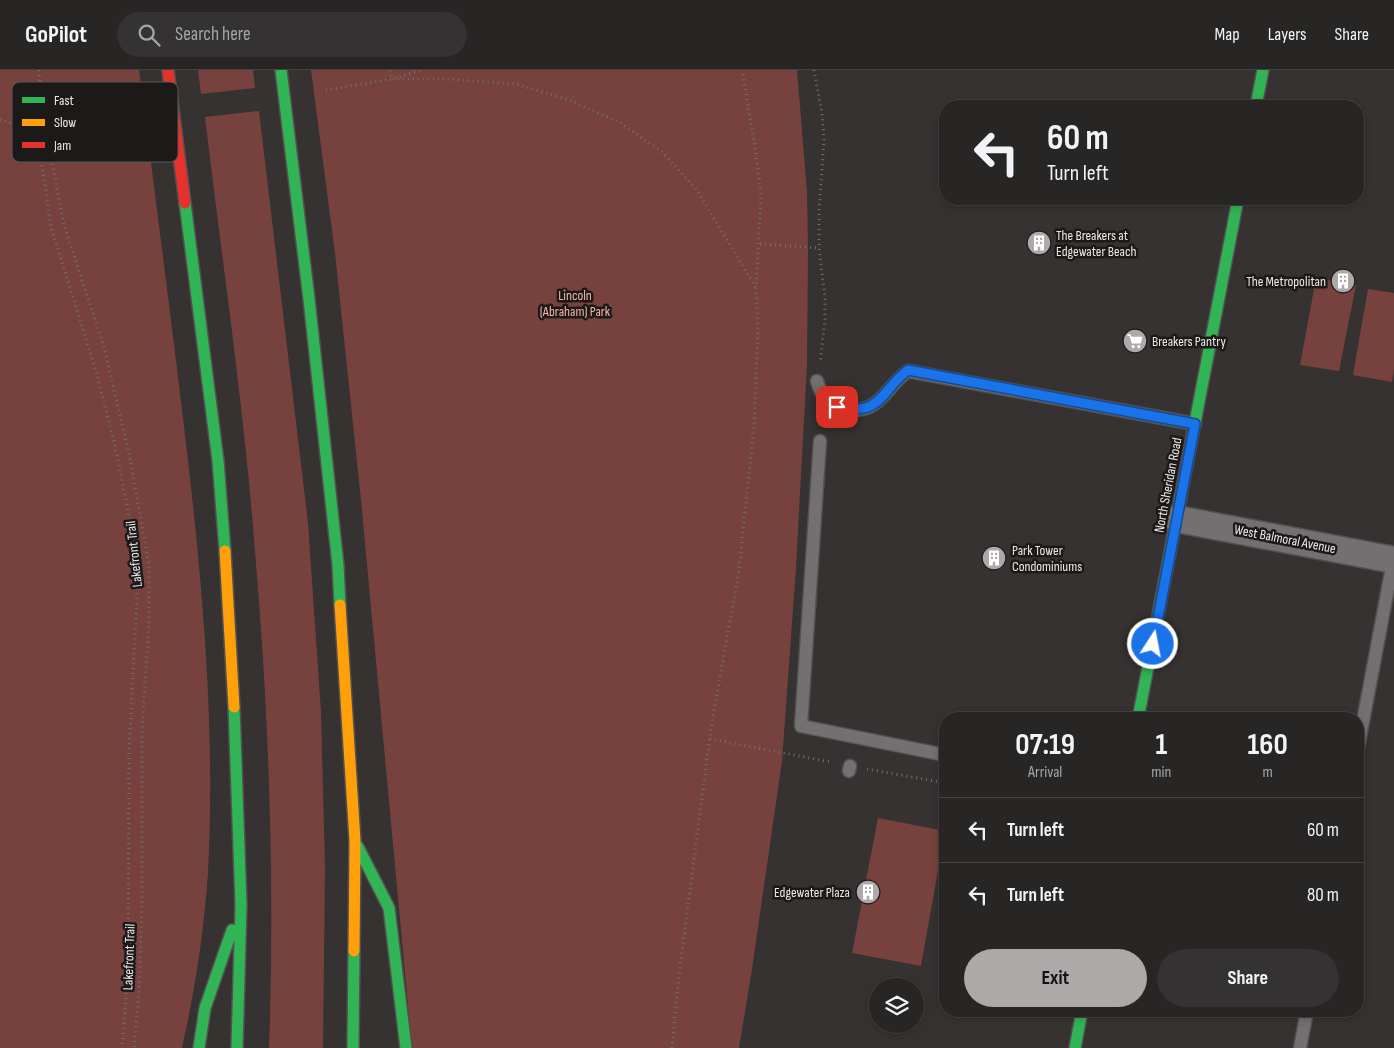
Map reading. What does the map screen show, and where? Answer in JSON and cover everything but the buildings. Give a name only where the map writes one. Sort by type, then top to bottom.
[{"type":"main road","points":[[281,70],[309,298],[338,565],[356,841],[353,1048]]},
{"type":"main road","points":[[1257,100],[1263,70]]},
{"type":"main road","points":[[178,148],[218,462],[228,594],[241,905],[237,1048]]},
{"type":"main road","name":"North Sheridan Road","points":[[1139,712],[1237,205]]},
{"type":"main road","points":[[356,841],[389,908],[406,1048]]},
{"type":"main road","points":[[199,1048],[205,1008],[241,905]]},
{"type":"main road","points":[[1075,1048],[1081,1017]]},
{"type":"street","name":"West Balmoral Avenue","points":[[1177,519],[1394,559]]},
{"type":"lane","points":[[817,381],[820,392],[830,404],[848,410],[858,410],[879,401],[894,386],[899,377],[908,370],[1195,424]]},
{"type":"lane","points":[[820,440],[801,726],[939,754]]},
{"type":"lane","points":[[1364,716],[1394,559]]},
{"type":"lane","points":[[1300,1048],[1306,1017]]},
{"type":"path","points":[[390,70],[392,79]]},
{"type":"path","points":[[326,90],[392,79],[423,70]]},
{"type":"path","points":[[672,1048],[678,983],[710,739],[739,570],[754,426],[758,332],[756,289],[760,244],[761,196],[742,70]]},
{"type":"path","points":[[814,70],[822,113],[824,140],[819,212],[819,248],[825,312],[817,381]]},
{"type":"path","points":[[392,79],[448,79],[516,84],[569,100],[620,123],[662,152],[696,189],[756,289]]},
{"type":"path","name":"Lakefront Trail","points":[[42,162],[51,227],[97,374],[115,446],[128,510],[136,569],[137,607],[129,752],[128,965],[122,1048]]},
{"type":"path","name":"Lakefront Trail","points":[[53,162],[64,225],[104,347],[129,454],[149,565],[149,624],[142,729],[142,905],[139,991],[134,1048]]},
{"type":"path","points":[[760,244],[819,248]]},
{"type":"path","points":[[710,739],[849,769],[939,782]]},
{"type":"green space","points":[[0,70],[139,70],[141,82],[12,82],[12,162],[151,162],[190,474],[205,645],[210,758],[210,815],[208,872],[198,960],[182,1048],[0,1048]]},
{"type":"green space","points":[[198,70],[253,70],[255,88],[201,94]]},
{"type":"green space","name":"Lincoln (Abraham) Park","points":[[311,70],[797,70],[807,192],[808,248],[807,363],[796,568],[782,761],[739,1048],[412,1048],[361,500],[335,253]]},
{"type":"green space","points":[[259,111],[308,523],[321,712],[325,867],[323,1048],[269,1048],[271,986],[270,799],[260,613],[245,442],[205,117]]},
{"type":"green space","points":[[1316,278],[1356,285],[1339,371],[1300,365]]},
{"type":"green space","points":[[1368,289],[1394,293],[1394,369],[1392,382],[1353,375]]},
{"type":"green space","points":[[878,818],[939,830],[939,865],[921,966],[852,953]]},
{"type":"traffic: fast","points":[[281,70],[309,299],[338,565],[340,605]]},
{"type":"traffic: fast","points":[[1257,100],[1263,70]]},
{"type":"traffic: fast","points":[[185,203],[218,461],[225,551]]},
{"type":"traffic: fast","points":[[1139,712],[1237,205]]},
{"type":"traffic: fast","points":[[234,707],[241,905],[237,1048]]},
{"type":"traffic: fast","points":[[358,847],[389,908],[406,1048]]},
{"type":"traffic: fast","points":[[199,1048],[205,1008],[232,930]]},
{"type":"traffic: fast","points":[[353,1048],[354,951]]},
{"type":"traffic: fast","points":[[1075,1048],[1081,1017]]},
{"type":"traffic: slow","points":[[225,551],[234,707]]},
{"type":"traffic: slow","points":[[340,605],[355,841],[354,951]]},
{"type":"traffic: jam","points":[[168,70],[170,82]]},
{"type":"traffic: jam","points":[[178,148],[185,203]]},
{"type":"place","name":"The Breakers at Edgewater Beach","points":[[1039,243]]},
{"type":"place","name":"The Metropolitan","points":[[1343,281]]},
{"type":"place","name":"Breakers Pantry","points":[[1135,341]]},
{"type":"place","name":"Park Tower Condominiums","points":[[994,558]]},
{"type":"place","name":"Edgewater Plaza","points":[[868,892]]},
{"type":"route","points":[[837,407],[848,410],[867,408],[886,395],[899,377],[908,370],[1195,424],[1153,644]]}]
